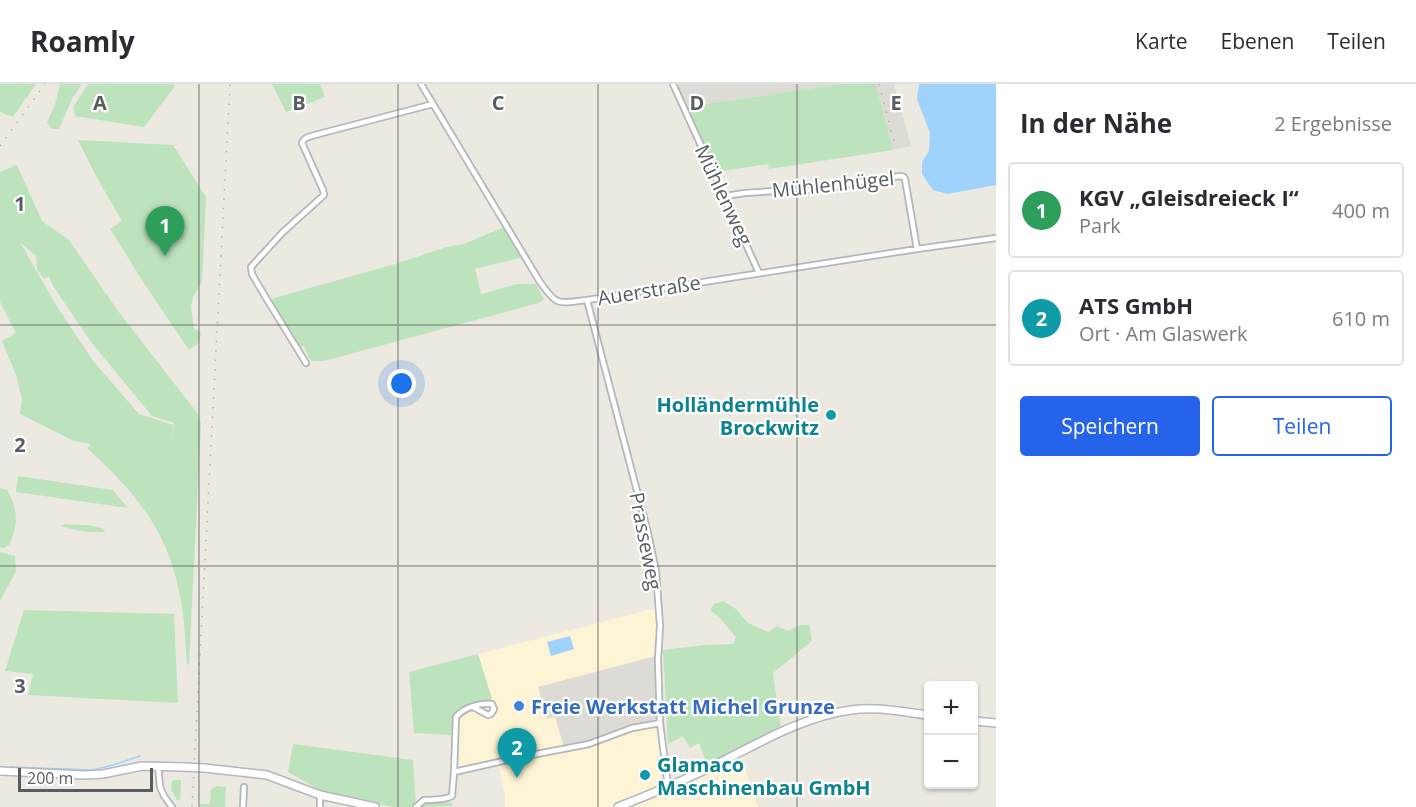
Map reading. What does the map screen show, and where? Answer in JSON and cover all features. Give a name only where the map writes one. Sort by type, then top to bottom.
[{"type":"street","name":"Auerstraße","points":[[421,84],[540,282],[556,301],[587,300],[996,238]]},
{"type":"street","name":"Mühlenweg","points":[[673,84],[759,273]]},
{"type":"street","points":[[306,363],[252,274],[251,267],[282,232],[324,195],[302,143],[303,140],[433,104]]},
{"type":"street","name":"Mühlenhügel","points":[[725,196],[811,190],[904,177],[917,249]]},
{"type":"street","name":"Prasseweg","points":[[587,300],[656,571],[660,626],[658,660],[660,723],[668,787]]},
{"type":"street","points":[[418,805],[424,800],[452,796],[455,720],[460,711],[473,707]]},
{"type":"street","points":[[618,807],[668,787],[783,731],[832,714],[848,710],[871,709],[924,716]]},
{"type":"street","points":[[978,721],[996,723]]},
{"type":"street","points":[[454,772],[589,744],[632,728],[660,723]]},
{"type":"street","points":[[158,766],[160,787],[172,807]]},
{"type":"street","points":[[2,771],[85,775],[158,766],[204,768],[267,775],[320,795],[375,807]]},
{"type":"street","points":[[244,787],[244,807]]},
{"type":"street","points":[[320,795],[320,807]]},
{"type":"shaded area","points":[[676,84],[842,84],[686,107]]},
{"type":"shaded area","points":[[876,84],[894,84],[911,146],[893,150]]},
{"type":"shaded area","points":[[656,608],[662,792],[741,755],[758,807],[505,807],[499,767],[483,763],[466,767],[458,765],[462,718],[475,711],[489,718],[493,717],[497,709],[478,654]]},
{"type":"shaded area","points":[[656,656],[657,686],[655,688],[658,715],[656,719],[599,737],[599,739],[564,747],[555,717],[547,719],[538,687]]},
{"type":"green space","points":[[0,84],[36,84],[13,117],[0,112]]},
{"type":"green space","points":[[60,84],[82,84],[73,97],[59,129],[52,129],[47,123]]},
{"type":"green space","points":[[88,84],[172,84],[175,86],[144,127],[75,116],[73,107]]},
{"type":"green space","points":[[272,84],[320,84],[325,97],[286,112]]},
{"type":"green space","points":[[842,84],[876,84],[893,150],[769,169],[768,164],[716,172],[686,107]]},
{"type":"green space","points":[[78,140],[173,145],[206,197],[202,282],[193,297],[191,306],[194,329],[201,332],[199,343],[189,350],[110,229],[122,221]]},
{"type":"green space","points":[[17,165],[42,221],[69,240],[118,311],[198,414],[201,424],[189,665],[187,664],[182,604],[175,572],[158,532],[147,514],[120,480],[87,448],[91,444],[74,441],[20,414],[22,399],[16,375],[2,341],[16,333],[0,302],[0,172]],"holes":[[[20,242],[36,256],[37,269],[44,279],[49,276],[53,286],[91,342],[152,416],[174,423],[170,443],[173,425],[139,414],[93,361],[56,305]]]},
{"type":"green space","points":[[504,227],[523,257],[475,269],[481,293],[517,284],[536,284],[544,299],[539,303],[324,361],[311,361],[304,346],[297,348],[268,303],[274,298],[395,264],[446,247],[464,244]]},
{"type":"green space","points":[[18,476],[113,490],[128,508],[16,492]]},
{"type":"green space","points":[[0,488],[7,490],[11,497],[16,518],[12,538],[9,545],[4,548],[0,547]]},
{"type":"green space","points":[[65,524],[91,526],[105,530],[104,532],[88,532],[60,526]]},
{"type":"green space","points":[[0,552],[15,556],[16,571],[0,601]]},
{"type":"green space","points":[[723,601],[736,609],[748,623],[768,632],[777,626],[788,631],[801,625],[809,625],[812,641],[773,673],[781,728],[707,765],[699,743],[690,748],[683,736],[668,744],[663,650],[733,644],[736,637],[710,610],[714,604]]},
{"type":"green space","points":[[24,610],[174,614],[178,703],[28,695],[33,674],[5,671]]},
{"type":"green space","points":[[478,654],[492,699],[459,708],[454,713],[451,735],[414,733],[409,672]]},
{"type":"green space","points":[[293,744],[413,760],[416,805],[414,807],[392,807],[320,790],[288,772]]},
{"type":"green space","points":[[174,780],[181,780],[180,800],[177,800],[171,790]]},
{"type":"green space","points":[[217,786],[226,787],[225,807],[200,807],[200,804],[210,804],[211,789]]},
{"type":"green space","points":[[426,801],[447,801],[447,803],[452,803],[452,806],[419,807]]},
{"type":"water","points":[[919,84],[996,84],[996,185],[947,194],[933,190],[922,174],[922,162],[929,151],[930,133],[917,99]]},
{"type":"water","points":[[570,636],[574,649],[551,656],[547,642]]},
{"type":"waterway","points":[[10,767],[93,770],[140,756]]},
{"type":"railway","points":[[0,146],[45,84]]},
{"type":"railway","points":[[192,807],[230,84]]},
{"type":"railway","points":[[879,84],[894,141]]},
{"type":"place","name":"KGV „Gleisdreieck I“","points":[[165,256]]},
{"type":"place","name":"Holländermühle Brockwitz","points":[[831,415]]},
{"type":"place","name":"Freie Werkstatt Michel Grunze","points":[[519,706]]},
{"type":"place","name":"Glamaco Maschinenbau GmbH","points":[[645,775]]},
{"type":"place","name":"ATS GmbH","points":[[517,778]]}]
